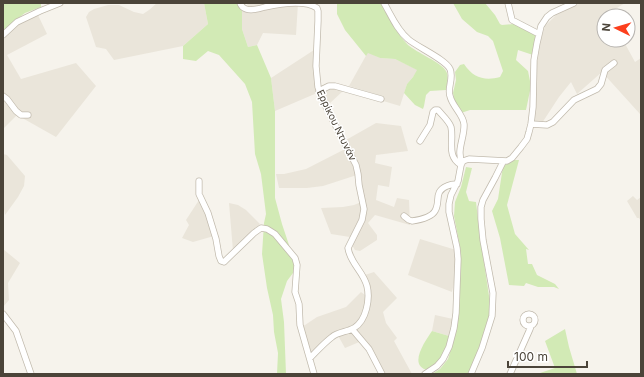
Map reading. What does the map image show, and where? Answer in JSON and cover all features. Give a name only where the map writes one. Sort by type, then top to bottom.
[{"type":"street","points":[[3,34],[17,22],[60,3]]},
{"type":"street","name":"Ερρίκου Ντυνάν","points":[[240,3],[244,9],[251,10],[280,4],[294,3],[308,4],[317,7],[318,21],[316,66],[319,91],[356,165],[364,207],[363,218],[348,248],[351,258],[364,278],[368,289],[368,298],[362,319],[359,324],[352,329]]},
{"type":"street","points":[[384,3],[406,37],[441,60],[450,69],[451,79],[449,94],[464,124],[459,178],[451,195],[449,204],[449,212],[458,259],[455,321],[450,343],[443,360],[425,374]]},
{"type":"street","points":[[508,3],[512,20],[539,34]]},
{"type":"street","points":[[461,164],[465,160],[469,159],[503,162],[510,160],[527,139],[533,107],[534,60],[542,24],[557,10],[574,3]]},
{"type":"street","points":[[531,124],[547,125],[554,122],[574,100],[598,88],[605,70],[614,63]]},
{"type":"street","points":[[319,91],[330,86],[335,86],[381,99]]},
{"type":"street","points":[[3,96],[11,102],[21,115],[28,116]]},
{"type":"street","points":[[420,141],[430,125],[435,110],[438,110],[450,126],[453,158],[461,164]]},
{"type":"street","points":[[470,374],[484,343],[492,316],[493,293],[483,240],[481,207],[483,200],[503,162]]},
{"type":"street","points":[[198,181],[199,194],[208,213],[221,261],[224,262],[261,228],[267,229],[275,234],[296,260],[298,267],[295,293],[299,307],[301,328],[314,374]]},
{"type":"street","points":[[404,216],[412,221],[430,215],[436,209],[438,196],[441,189],[452,184],[457,184]]},
{"type":"street","points":[[3,314],[16,331],[31,374]]},
{"type":"street","points":[[510,374],[531,326]]},
{"type":"street","points":[[310,358],[333,336],[352,329],[369,349],[382,374]]},
{"type":"shaded area","points":[[157,3],[204,3],[208,24],[183,46],[114,60],[106,49],[96,47],[86,17],[89,12],[108,5],[119,5],[134,12],[143,14]]},
{"type":"shaded area","points":[[248,3],[298,3],[296,35],[263,33],[257,45],[248,47],[242,29],[242,11],[250,13]]},
{"type":"shaded area","points":[[581,3],[625,3],[617,8],[596,8],[596,48],[627,48],[635,62],[641,58],[641,114],[602,72],[577,94],[571,82],[542,123],[535,123],[537,63],[541,39],[545,26],[556,15]]},
{"type":"shaded area","points":[[38,15],[47,34],[7,55],[21,79],[76,63],[96,86],[56,137],[17,115],[3,129],[3,38],[19,24]]},
{"type":"shaded area","points":[[314,50],[313,63],[317,93],[275,111],[271,78]]},
{"type":"shaded area","points":[[368,52],[380,58],[395,59],[418,70],[407,84],[400,106],[380,100],[382,96],[349,86]]},
{"type":"shaded area","points":[[334,87],[344,90],[328,105],[322,93],[329,88]]},
{"type":"shaded area","points":[[376,123],[401,126],[408,151],[376,155],[375,163],[392,167],[389,187],[378,185],[376,200],[394,207],[397,198],[409,200],[410,225],[375,215],[368,223],[377,235],[377,240],[360,251],[355,250],[352,245],[354,240],[350,237],[331,234],[321,208],[343,207],[364,201],[360,174],[323,186],[307,188],[279,188],[276,174],[284,174],[306,169],[349,147],[346,140]]},
{"type":"shaded area","points":[[3,154],[7,155],[25,176],[24,186],[5,215],[3,204]]},
{"type":"shaded area","points":[[633,196],[637,200],[641,197],[641,221],[637,218],[627,201]]},
{"type":"shaded area","points":[[199,200],[205,208],[214,236],[193,242],[182,238],[189,225],[186,220]]},
{"type":"shaded area","points":[[229,203],[238,205],[246,210],[260,224],[233,251]]},
{"type":"shaded area","points":[[420,239],[456,250],[455,278],[452,292],[408,275]]},
{"type":"shaded area","points":[[3,249],[20,263],[8,283],[9,300],[3,307]]},
{"type":"shaded area","points":[[374,272],[397,298],[383,312],[386,323],[397,338],[394,341],[412,374],[383,374],[364,340],[345,348],[336,332],[329,336],[311,353],[309,349],[302,327],[317,317],[346,307],[361,292],[369,298],[368,285],[365,275]]},
{"type":"shaded area","points":[[435,315],[453,319],[449,336],[432,331]]},
{"type":"green space","points":[[3,3],[41,3],[41,7],[25,13],[3,31]]},
{"type":"green space","points":[[204,3],[238,3],[242,11],[242,29],[248,47],[257,45],[271,78],[275,111],[275,198],[295,265],[293,273],[287,281],[281,299],[284,322],[286,374],[277,374],[278,353],[262,254],[266,214],[261,174],[255,154],[252,102],[245,84],[219,55],[208,51],[196,61],[183,59],[183,46],[208,24]]},
{"type":"green space","points":[[337,3],[381,3],[396,30],[408,45],[444,68],[448,78],[446,90],[430,91],[426,95],[423,109],[415,105],[404,93],[407,84],[417,70],[395,59],[380,58],[368,53],[366,56],[345,30],[337,14]]},
{"type":"green space","points":[[453,3],[485,3],[500,24],[514,24],[538,35],[533,55],[518,50],[516,60],[528,71],[531,86],[526,110],[470,110],[461,113],[455,104],[453,93],[456,80],[455,72],[460,65],[464,64],[475,75],[489,79],[500,77],[503,71],[493,41],[488,36],[477,32],[462,19]]},
{"type":"green space","points":[[514,160],[519,160],[507,205],[515,234],[529,250],[526,249],[528,264],[532,264],[537,275],[555,284],[559,289],[554,287],[538,287],[526,283],[524,286],[509,285],[500,238],[492,211],[498,199],[503,166]]},
{"type":"green space","points":[[466,167],[472,168],[466,192],[469,201],[476,202],[491,309],[484,334],[469,374],[432,374],[440,369],[448,359],[457,324],[461,265],[460,247],[454,216],[455,202],[461,187]]},
{"type":"green space","points":[[565,329],[577,374],[537,374],[555,368],[545,341]]},
{"type":"green space","points":[[432,331],[449,336],[447,347],[442,358],[437,364],[428,370],[422,368],[418,358]]}]
